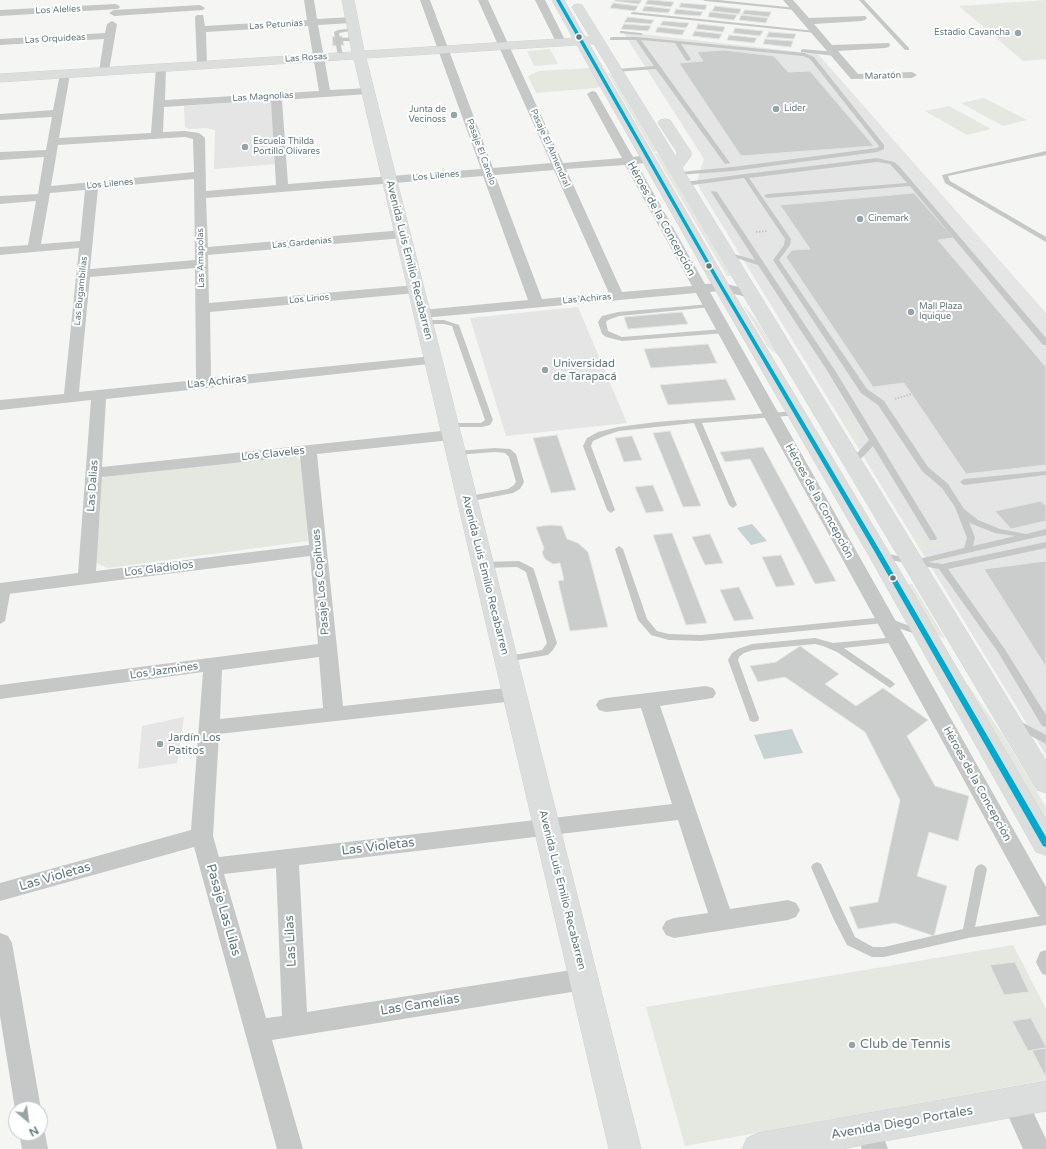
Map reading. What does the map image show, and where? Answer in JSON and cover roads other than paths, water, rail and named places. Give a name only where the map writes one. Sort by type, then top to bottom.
[{"type":"main road","name":"Avenida Luis Emilio Recabarren","points":[[348,0],[352,40],[368,91],[390,180],[625,1149]]},
{"type":"main road","name":"Héroes de la Concepción","points":[[558,0],[603,38]]},
{"type":"main road","name":"Héroes de la Concepción","points":[[574,0],[603,38],[640,82]]},
{"type":"main road","name":"Héroes de la Concepción","points":[[587,0],[603,38],[648,159],[795,413],[879,554],[1046,844]]},
{"type":"main road","name":"Las Rosas","points":[[0,78],[319,58],[352,40],[443,50],[603,38]]},
{"type":"main road","name":"Héroes de la Concepción","points":[[623,62],[679,173],[965,651],[1046,783]]},
{"type":"main road","points":[[659,113],[684,152],[679,173]]},
{"type":"main road","points":[[924,634],[965,651]]},
{"type":"main road","name":"Avenida Diego Portales","points":[[758,1149],[872,1139],[1015,1102],[1046,1096]]},
{"type":"street","points":[[309,0],[325,94]]},
{"type":"street","name":"Pasaje El Canelo","points":[[425,0],[536,303]]},
{"type":"street","name":"Pasaje El Almendral","points":[[483,0],[617,296]]},
{"type":"street","points":[[540,0],[561,42]]},
{"type":"street","points":[[788,0],[832,51],[886,45]]},
{"type":"street","points":[[201,2],[202,65]]},
{"type":"street","name":"Los Alelíes","points":[[0,13],[201,2]]},
{"type":"street","points":[[104,71],[115,7]]},
{"type":"street","points":[[806,21],[862,18]]},
{"type":"street","name":"Las Petunias","points":[[201,29],[313,22],[352,40]]},
{"type":"street","name":"Las Orquídeas","points":[[0,42],[110,36]]},
{"type":"street","name":"Maratón","points":[[832,51],[855,77],[912,75]]},
{"type":"street","points":[[0,156],[52,147],[157,136],[161,68]]},
{"type":"street","points":[[34,248],[65,74]]},
{"type":"street","name":"Las Magnolias","points":[[159,104],[368,91]]},
{"type":"street","name":"Héroes de la Concepción","points":[[592,94],[1046,908]]},
{"type":"street","points":[[276,97],[282,189]]},
{"type":"street","points":[[0,117],[58,113]]},
{"type":"street","name":"Las Amapolas","points":[[157,136],[185,134],[195,135],[199,139],[204,384]]},
{"type":"street","name":"Los Lilenes","points":[[200,196],[648,159]]},
{"type":"street","name":"Los Lilenes","points":[[0,200],[92,185],[200,175]]},
{"type":"street","name":"Las Bugambilias","points":[[71,398],[92,185]]},
{"type":"street","name":"Las Gardenias","points":[[83,274],[201,258],[403,234]]},
{"type":"street","points":[[0,251],[86,244]]},
{"type":"street","name":"Las Achiras","points":[[423,318],[536,303],[722,287],[751,294]]},
{"type":"street","name":"Los Lirios","points":[[202,308],[416,289]]},
{"type":"street","name":"Las Achiras","points":[[0,405],[433,360]]},
{"type":"street","name":"Las Dalias","points":[[88,578],[99,395]]},
{"type":"street","name":"Los Claveles","points":[[94,473],[308,450],[452,438]]},
{"type":"street","name":"Pasaje Los Copihues","points":[[308,450],[334,714]]},
{"type":"street","name":"Los Gladiolos","points":[[3,589],[318,549]]},
{"type":"street","name":"Los Jazmines","points":[[0,692],[328,649]]},
{"type":"street","name":"Pasaje Las Lilas","points":[[213,664],[202,836],[290,1149]]},
{"type":"street","points":[[606,704],[706,693]]},
{"type":"street","points":[[208,728],[514,694]]},
{"type":"street","points":[[648,700],[684,811],[722,920]]},
{"type":"street","name":"Las Violetas","points":[[210,867],[546,826],[684,811]]},
{"type":"street","name":"Las Violetas","points":[[0,892],[202,836]]},
{"type":"street","name":"Las Lilas","points":[[287,858],[295,1025]]},
{"type":"street","points":[[674,928],[788,910]]},
{"type":"street","points":[[0,943],[3,978],[26,1101]]},
{"type":"street","name":"Las Camelias","points":[[257,1031],[584,980]]},
{"type":"street","points":[[1015,1102],[1037,1149]]},
{"type":"lane","points":[[705,0],[796,9]]},
{"type":"lane","points":[[861,0],[908,49]]},
{"type":"lane","points":[[633,13],[816,32]]},
{"type":"lane","points":[[337,40],[337,31],[352,40]]},
{"type":"lane","points":[[603,38],[637,38],[804,55],[812,58],[882,146],[881,149],[877,150],[733,169],[679,173]]},
{"type":"lane","points":[[603,38],[832,51]]},
{"type":"lane","points":[[637,38],[727,163]]},
{"type":"lane","points":[[337,40],[352,40]]},
{"type":"lane","points":[[337,40],[352,40]]},
{"type":"lane","points":[[677,42],[688,59]]},
{"type":"lane","points":[[623,62],[658,67]]},
{"type":"lane","points":[[1046,153],[945,175],[947,182],[1046,240]]},
{"type":"lane","points":[[679,173],[727,163],[770,159]]},
{"type":"lane","points":[[679,173],[745,176],[877,160],[886,161],[898,167],[1046,343]]},
{"type":"lane","points":[[745,176],[788,239],[787,245],[776,260],[778,264],[864,391],[881,403],[925,469],[944,486],[959,507],[975,522],[998,531],[1030,536]]},
{"type":"lane","points":[[767,196],[911,184]]},
{"type":"lane","points":[[714,192],[832,372],[933,538]]},
{"type":"lane","points":[[727,254],[760,263]]},
{"type":"lane","points":[[710,306],[618,314],[605,318],[602,322],[605,332],[609,335],[622,339],[724,331]]},
{"type":"lane","points":[[423,318],[455,325],[489,420],[487,424],[452,438]]},
{"type":"lane","points":[[611,510],[587,446],[590,440],[601,434],[618,429],[795,413]]},
{"type":"lane","points":[[697,421],[733,505]]},
{"type":"lane","points":[[452,438],[495,450],[507,451],[513,456],[520,482],[517,487],[510,491],[467,498]]},
{"type":"lane","points":[[853,462],[873,441]]},
{"type":"lane","points":[[964,482],[1046,473]]},
{"type":"lane","points":[[959,507],[971,538],[968,549]]},
{"type":"lane","points":[[913,562],[1046,532]]},
{"type":"lane","points":[[879,554],[942,567],[1046,545]]},
{"type":"lane","points":[[619,549],[642,620],[654,633],[669,637],[701,638],[885,620],[924,634]]},
{"type":"lane","points":[[483,565],[519,564],[530,570],[552,643],[550,648],[545,653],[506,659]]},
{"type":"lane","points":[[942,567],[1001,650],[1046,724]]},
{"type":"lane","points":[[0,621],[3,589]]},
{"type":"lane","points":[[833,646],[896,640]]},
{"type":"lane","points":[[754,718],[734,660],[735,655],[752,647],[815,641],[833,646],[890,684]]},
{"type":"lane","points":[[1006,716],[1046,740]]},
{"type":"lane","points":[[817,867],[840,920],[852,941],[860,947],[872,952],[884,952],[968,933],[1046,920]]},
{"type":"lane","points":[[968,933],[981,869]]},
{"type":"lane","points":[[1046,955],[1044,956],[1042,962],[1046,970]]},
{"type":"place","name":"Estadio Cavancha","points":[[1018,33]]},
{"type":"place","name":"Lider","points":[[776,109]]},
{"type":"place","name":"Junta de Vecinoss","points":[[454,115]]},
{"type":"place","name":"Escuela Thilda Portillo Olivares","points":[[245,147]]},
{"type":"place","name":"Cinemark","points":[[860,219]]},
{"type":"place","name":"Mall Plaza Iquique","points":[[911,312]]},
{"type":"place","name":"Universidad de Tarapacá","points":[[545,370]]},
{"type":"place","name":"Jardín Los Patitos","points":[[160,744]]},
{"type":"place","name":"Club de Tennis","points":[[852,1045]]}]
